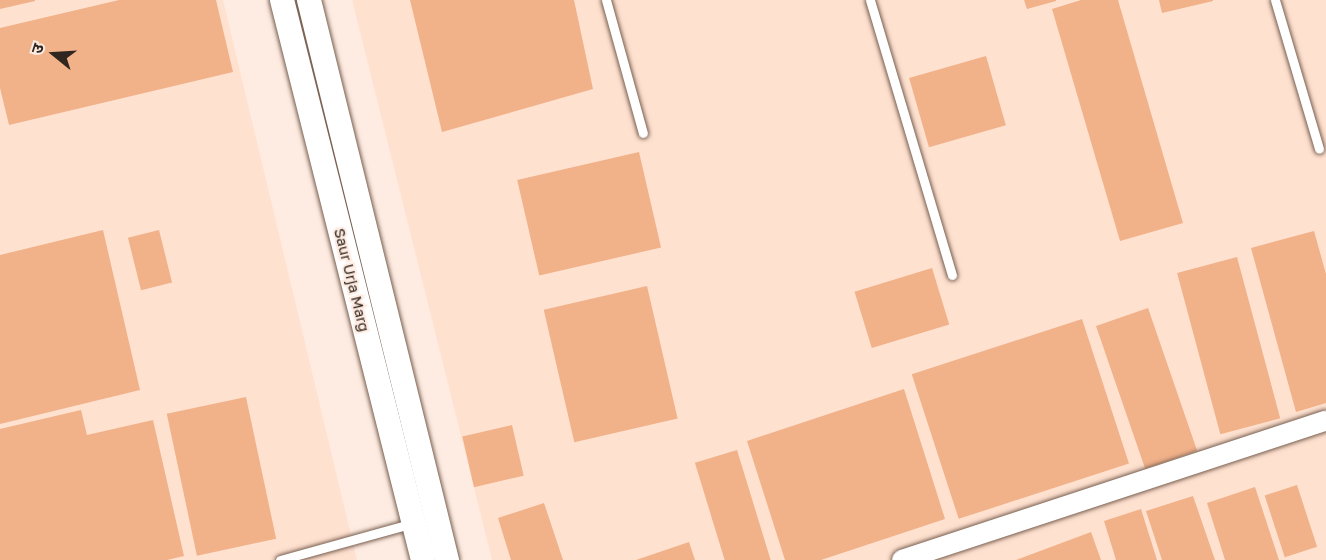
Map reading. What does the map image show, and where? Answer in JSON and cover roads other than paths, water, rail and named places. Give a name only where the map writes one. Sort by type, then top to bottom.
[{"type":"street","name":"Saur Urja Marg","points":[[282,0],[423,560]]},
{"type":"street","name":"Saur Urja Marg","points":[[309,0],[447,560]]},
{"type":"street","points":[[903,560],[1326,421]]},
{"type":"lane","points":[[606,0],[643,133]]},
{"type":"lane","points":[[870,0],[952,275]]},
{"type":"lane","points":[[1275,0],[1319,149]]},
{"type":"lane","points":[[280,560],[415,522]]}]
